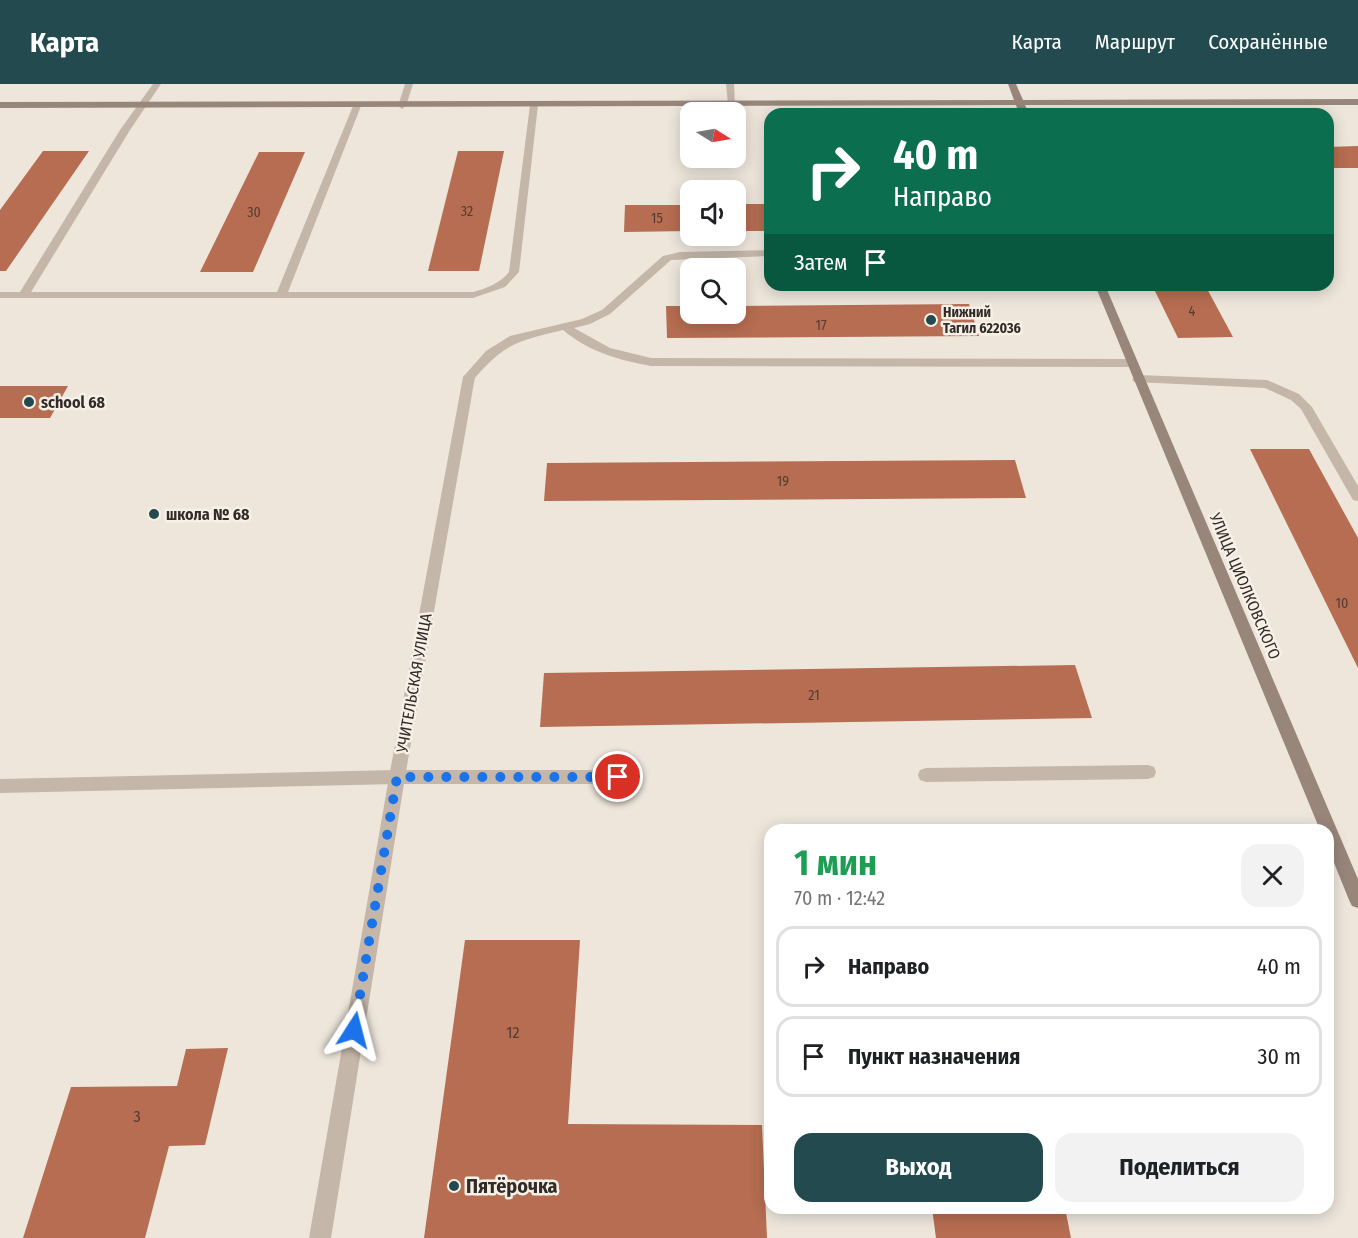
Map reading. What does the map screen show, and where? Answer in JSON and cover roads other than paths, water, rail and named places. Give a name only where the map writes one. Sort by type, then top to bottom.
[{"type":"main road","points":[[1011,84],[1022,108]]},
{"type":"main road","points":[[746,104],[1358,102]]},
{"type":"main road","points":[[0,105],[680,104]]},
{"type":"main road","name":"УЛИЦА ЦИОЛКОВСКОГО","points":[[1102,291],[1326,824]]},
{"type":"main road","name":"УЛИЦА ЦИОЛКОВСКОГО","points":[[1334,843],[1358,900]]},
{"type":"street","points":[[23,295],[157,84]]},
{"type":"street","points":[[402,106],[409,84]]},
{"type":"street","points":[[730,84],[732,102]]},
{"type":"street","points":[[0,295],[473,295],[489,291],[509,280],[514,272],[534,105]]},
{"type":"street","points":[[281,295],[357,106]]},
{"type":"street","points":[[566,327],[586,322],[606,312],[667,258],[680,255],[764,253]]},
{"type":"street","points":[[566,327],[578,338],[599,349],[625,358],[651,362],[1132,363]]},
{"type":"street","name":"УЧИТЕЛЬСКАЯ УЛИЦА","points":[[320,1238],[397,777],[469,377],[490,353],[514,338],[566,327]]},
{"type":"street","points":[[1138,379],[1267,384],[1282,389],[1306,407],[1358,497]]},
{"type":"street","points":[[926,776],[1148,772]]},
{"type":"street","points":[[0,786],[397,777],[618,777]]},
{"type":"place","name":"Нижний Тагил 622036","points":[[931,320]]},
{"type":"place","name":"school 68","points":[[29,402]]},
{"type":"place","name":"школа № 68","points":[[154,514]]},
{"type":"place","name":"Пятёрочка","points":[[454,1186]]}]
